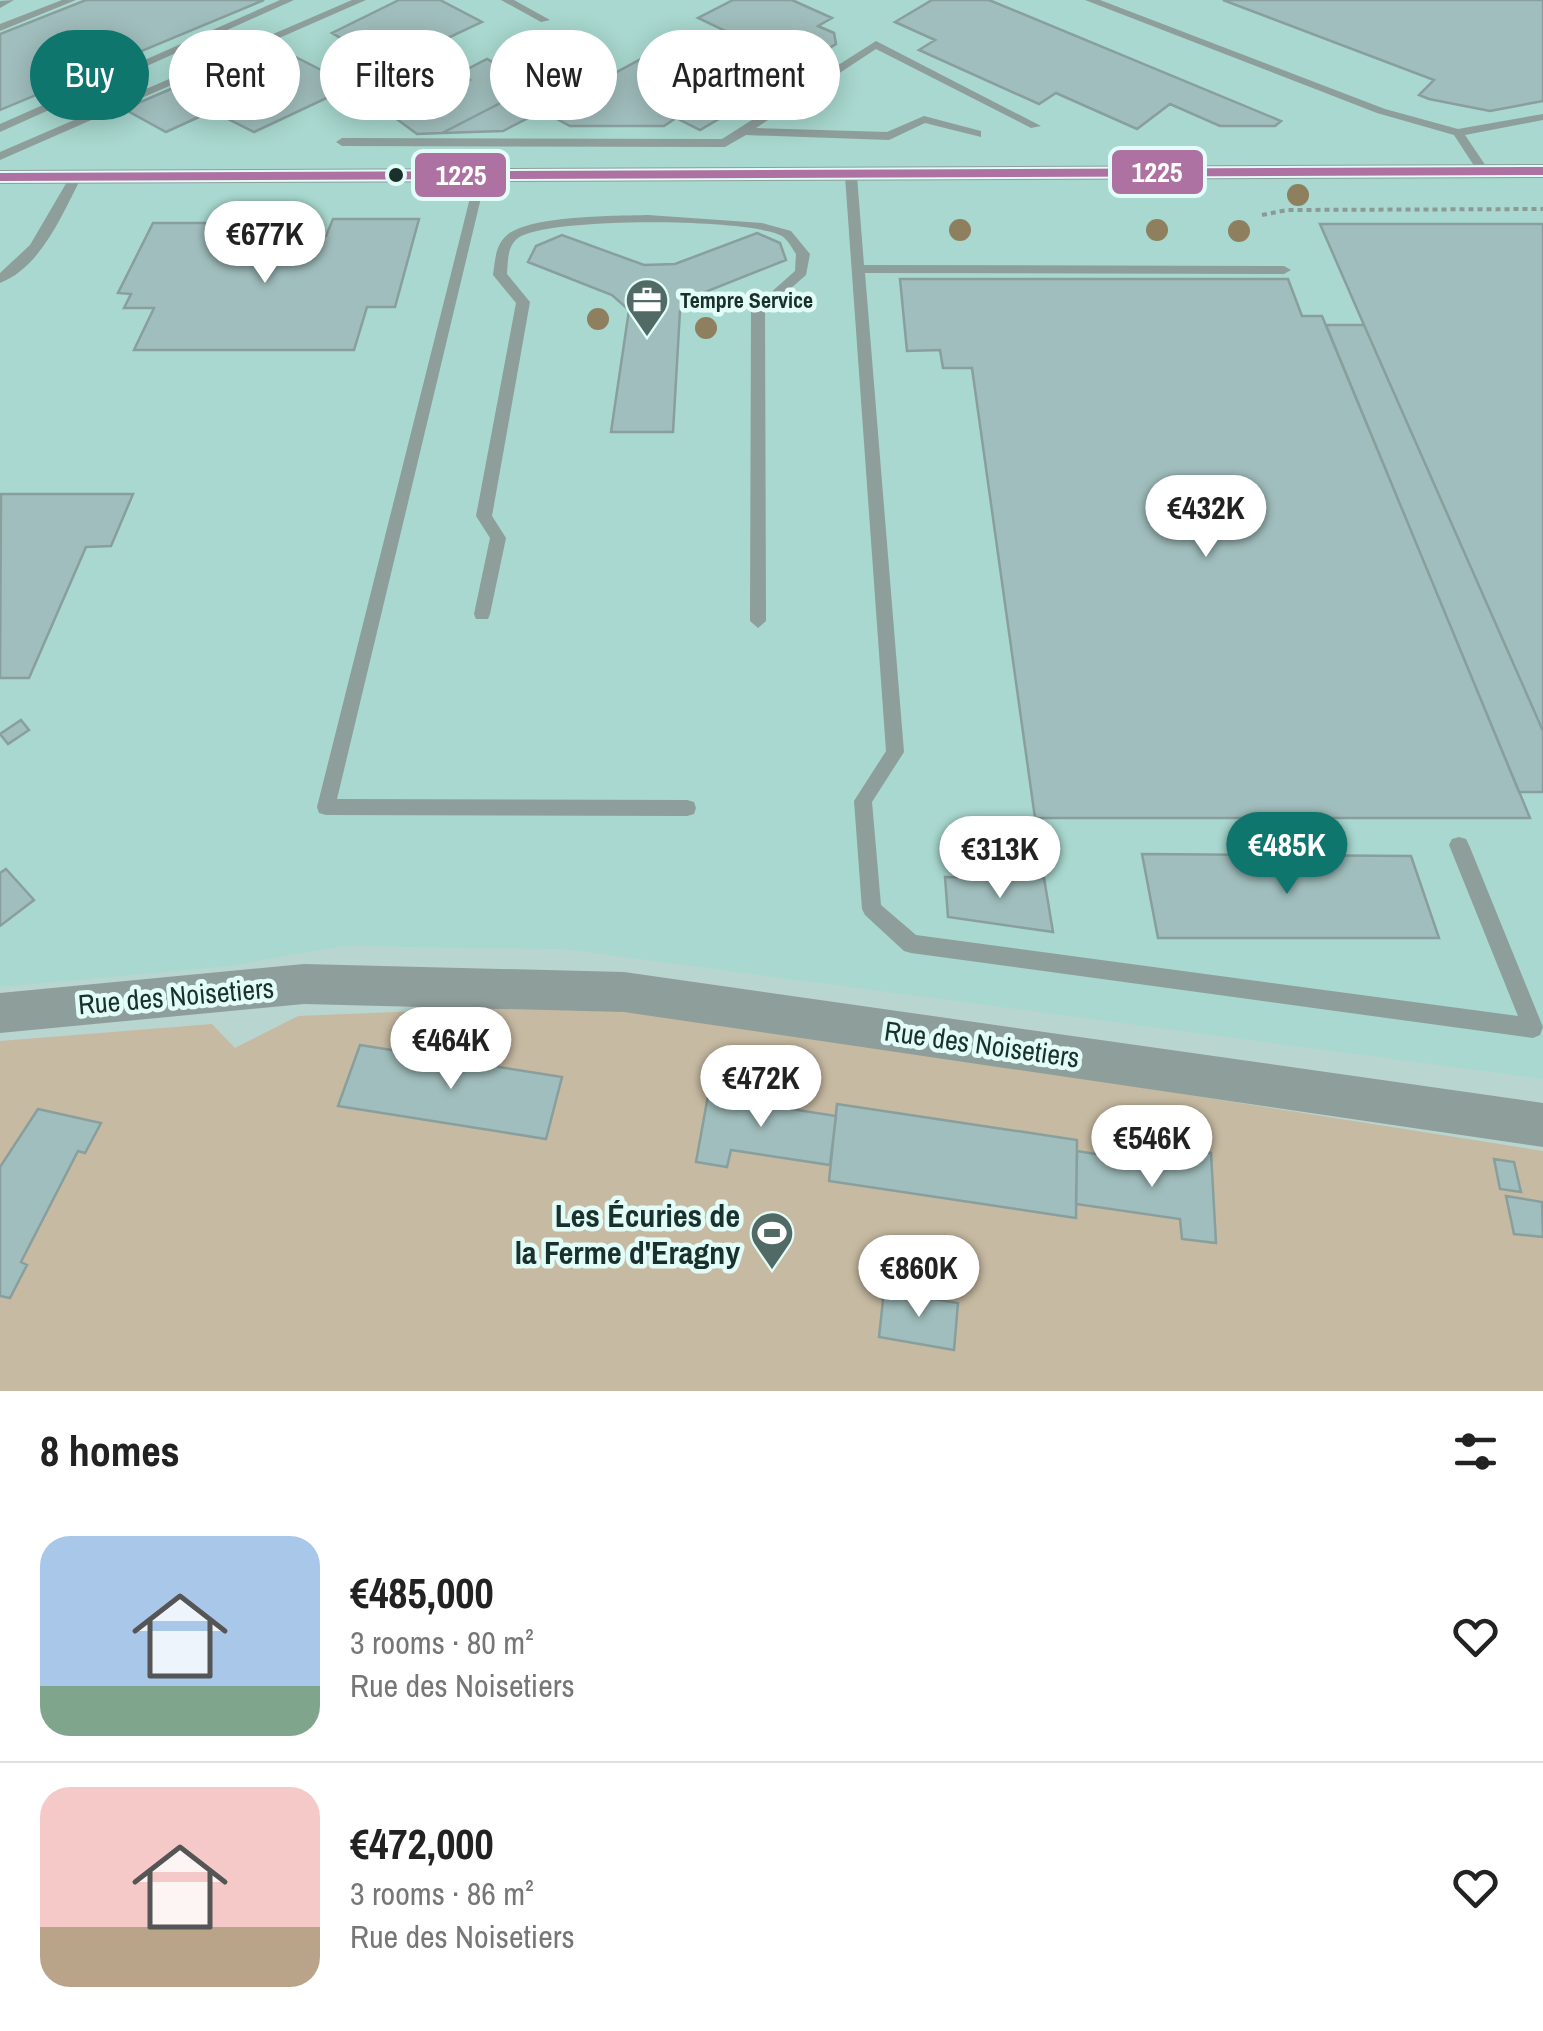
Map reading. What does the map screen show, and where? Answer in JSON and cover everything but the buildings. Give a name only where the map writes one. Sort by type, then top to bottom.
[{"type":"street","points":[[0,177],[1543,172]]},
{"type":"street","name":"Rue des Noisetiers","points":[[0,1013],[304,984],[624,992],[1543,1125]]},
{"type":"lane","points":[[0,5],[9,0]]},
{"type":"lane","points":[[0,28],[71,0]]},
{"type":"lane","points":[[0,128],[289,0]]},
{"type":"lane","points":[[0,156],[362,0]]},
{"type":"lane","points":[[506,0],[545,20]]},
{"type":"lane","points":[[1090,0],[1381,111],[1458,133],[1543,116]]},
{"type":"lane","points":[[342,142],[725,143],[876,44],[1036,126]]},
{"type":"lane","points":[[743,131],[890,136],[924,119],[977,134]]},
{"type":"lane","points":[[1458,133],[1486,175]]},
{"type":"lane","points":[[710,176],[713,143]]},
{"type":"lane","points":[[851,176],[895,752],[863,801],[872,909],[911,944],[1533,1028],[1459,845]]},
{"type":"lane","points":[[480,177],[326,806],[688,808]]},
{"type":"lane","points":[[0,280],[17,270],[55,217],[74,178]]},
{"type":"lane","points":[[482,614],[498,538],[484,516],[523,302],[500,275],[503,249],[514,235],[549,223],[748,222],[788,233],[803,254],[801,272],[758,310],[758,622]]},
{"type":"lane","points":[[858,269],[1284,270]]},
{"type":"path","points":[[1262,215],[1287,210],[1543,209]]},
{"type":"shaded area","points":[[0,0],[1543,0],[1543,1079],[563,949],[343,946],[229,966],[0,987]]},
{"type":"shaded area","name":"Les Écuries de la Ferme d'Eragny","points":[[609,1003],[1543,1151],[1543,1391],[0,1391],[0,1041],[212,1024],[235,1048],[298,1016]]},
{"type":"transit line","name":"1225","points":[[0,177],[1543,171]]},
{"type":"place","name":"Tempre Service","points":[[647,338]]},
{"type":"place","name":"Les Écuries de la Ferme d'Eragny","points":[[772,1271]]}]
